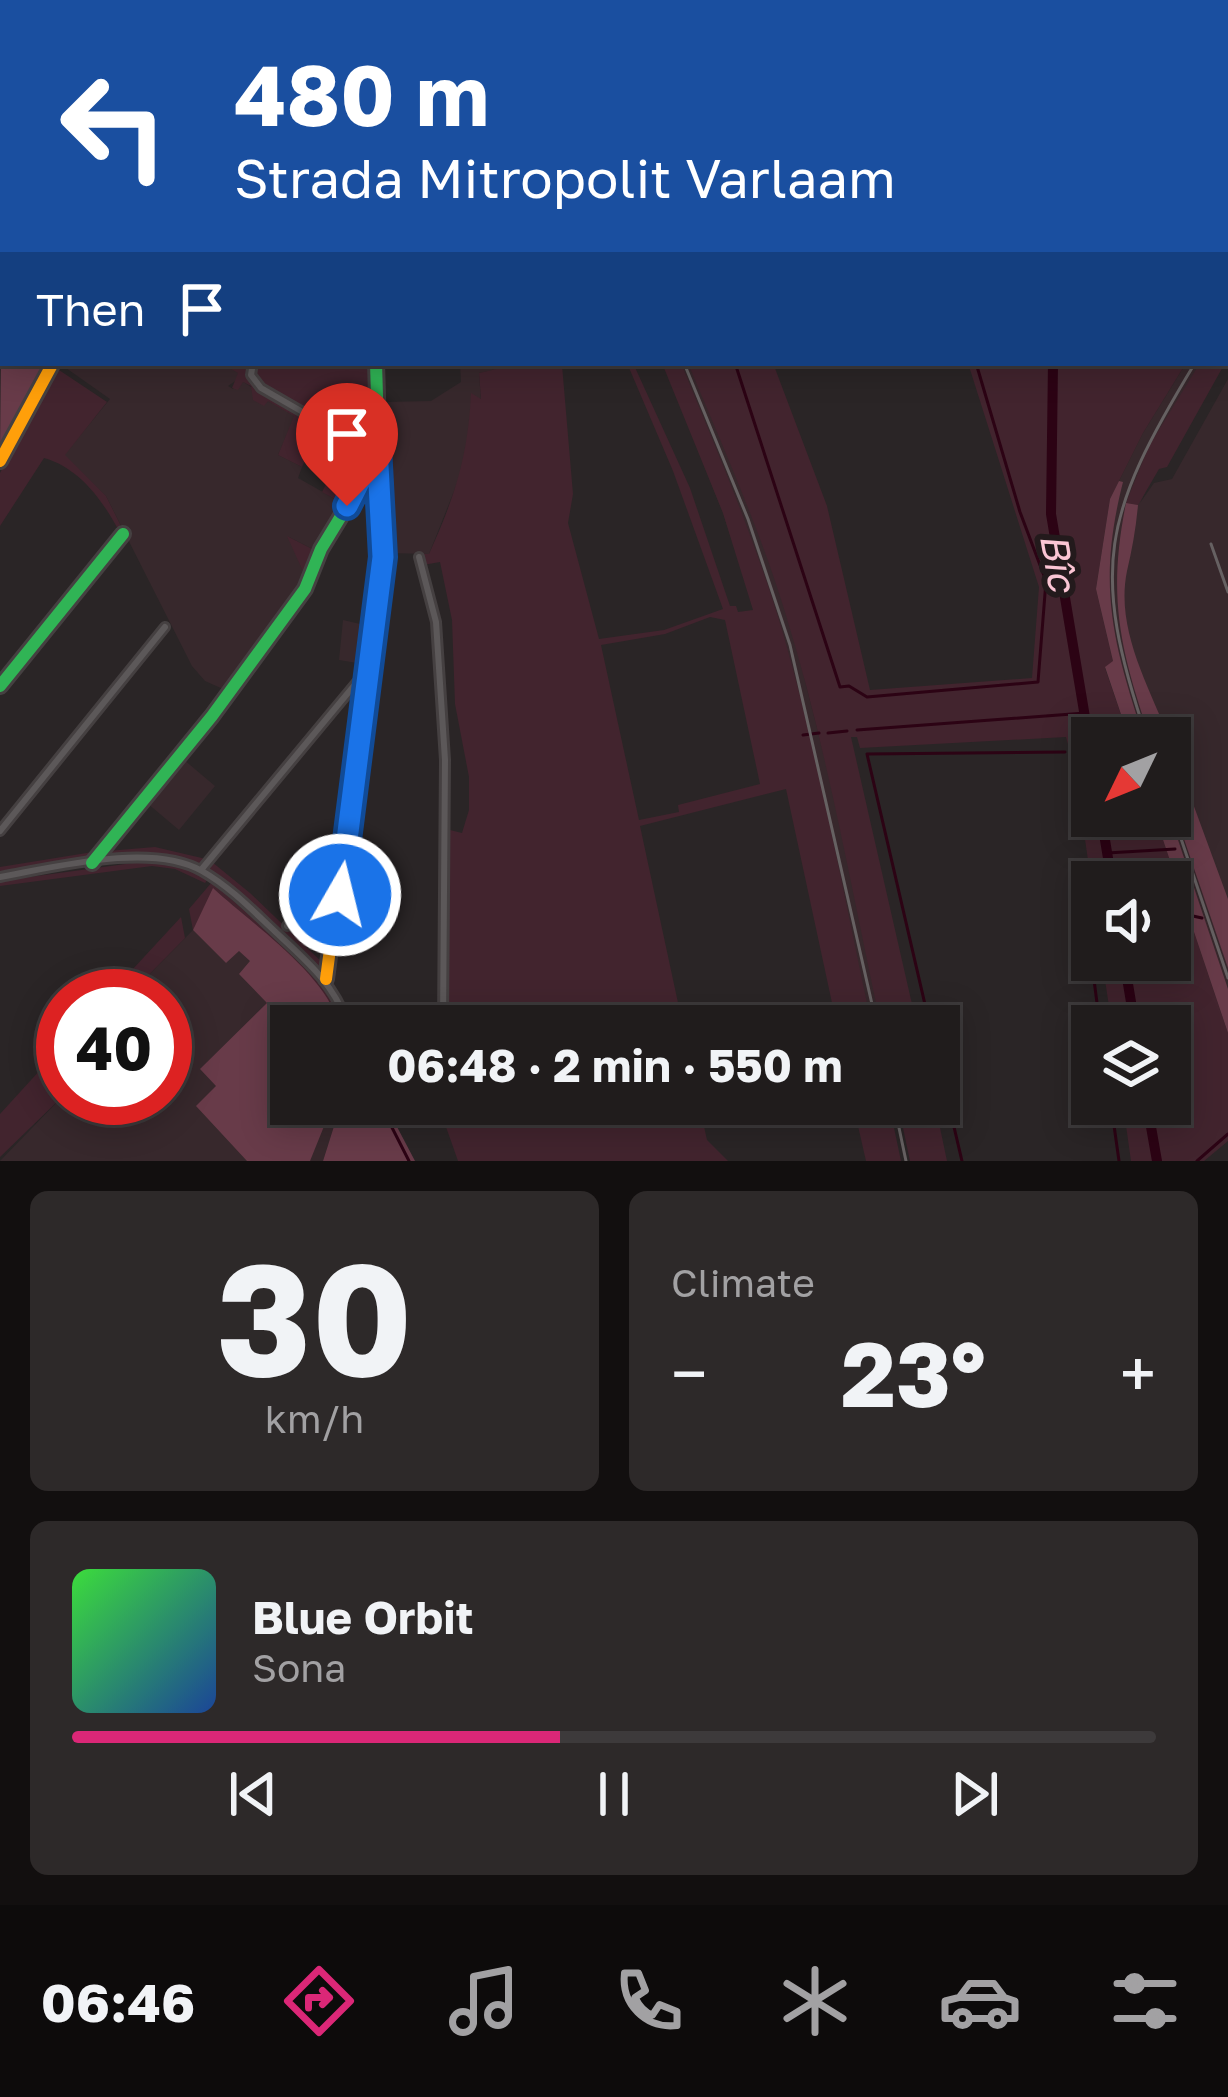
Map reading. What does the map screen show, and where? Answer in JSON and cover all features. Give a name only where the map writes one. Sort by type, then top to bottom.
[{"type":"street","points":[[0,461],[51,366]]},
{"type":"street","points":[[253,366],[254,382],[346,437]]},
{"type":"street","points":[[326,979],[383,557],[376,366]]},
{"type":"street","points":[[92,863],[212,716],[305,589],[321,549],[363,480],[377,447]]},
{"type":"street","points":[[0,686],[123,534]]},
{"type":"street","points":[[419,556],[436,622],[445,760],[443,1005]]},
{"type":"street","points":[[0,831],[165,627]]},
{"type":"street","points":[[201,870],[369,667]]},
{"type":"street","points":[[287,926],[345,857]]},
{"type":"street","points":[[0,878],[150,858],[201,870],[240,899],[326,979],[338,1005]]},
{"type":"shaded area","points":[[1,366],[46,366],[0,453]]},
{"type":"shaded area","points":[[226,366],[248,366],[252,385],[320,428],[302,467],[278,455],[294,416],[268,401],[264,406],[253,400],[251,386],[243,382],[238,390],[232,388],[238,373]]},
{"type":"shaded area","points":[[227,366],[238,372],[238,379],[228,386],[233,389],[242,381],[295,416],[278,455],[302,467],[298,478],[346,505],[316,551],[289,537],[305,576],[223,689],[205,681],[192,666],[106,496],[64,455],[110,399],[66,368]]},
{"type":"shaded area","points":[[256,366],[373,366],[374,448],[346,505],[322,492],[350,438],[325,423],[334,406],[319,397],[309,414],[262,386],[253,373]]},
{"type":"shaded area","points":[[460,366],[518,366],[479,373],[481,401],[464,466],[429,554],[388,553],[380,407],[384,402],[431,401],[461,382]]},
{"type":"shaded area","points":[[510,366],[562,366],[573,494],[568,523],[599,639],[664,630],[723,609],[628,366],[634,366],[690,488],[730,606],[738,612],[753,610],[723,513],[663,366],[682,366],[748,529],[782,630],[820,778],[868,1005],[832,1005],[786,789],[640,826],[678,1005],[447,1005],[446,829],[462,833],[469,810],[469,777],[455,704],[452,620],[440,562],[423,565],[421,554],[429,554],[453,494],[467,437],[471,393],[481,399],[479,373]],"holes":[[[710,617],[725,620],[760,784],[678,805],[679,812],[639,820],[601,645],[665,634]]]},
{"type":"shaded area","points":[[664,366],[725,366],[888,1005],[846,1005],[751,600],[723,513]]},
{"type":"shaded area","points":[[689,366],[774,366],[827,506],[870,690],[1032,678],[1039,587],[969,366],[1184,366],[1110,499],[1096,589],[1113,662],[1105,668],[1122,717],[1071,717],[1071,755],[1066,737],[860,748],[857,737],[851,737],[912,1005],[877,1005],[826,766],[764,549]]},
{"type":"shaded area","points":[[1184,366],[1207,366],[1140,503],[1154,483],[1172,479],[1228,379],[1228,1033],[1191,923],[1191,861],[1170,861],[1162,837],[1191,837],[1191,717],[1124,717],[1096,589],[1110,499]]},
{"type":"shaded area","points":[[1198,366],[1223,366],[1167,467],[1159,469],[1138,505],[1126,503],[1149,446]]},
{"type":"shaded area","points":[[56,368],[107,402],[65,455],[106,496],[123,530],[120,533],[90,488],[69,470],[44,458],[0,526],[0,473]]},
{"type":"shaded area","points":[[1119,481],[1123,482],[1110,582],[1116,641],[1138,717],[1122,717],[1105,667],[1113,661],[1096,589],[1110,499]]},
{"type":"shaded area","points":[[1126,503],[1138,505],[1126,614],[1136,657],[1160,717],[1143,717],[1124,649],[1117,595]]},
{"type":"shaded area","points":[[287,536],[316,551],[304,587],[228,691],[223,689],[305,576]]},
{"type":"shaded area","points":[[343,620],[369,626],[363,664],[339,660]]},
{"type":"shaded area","points":[[183,759],[215,786],[179,830],[147,803]]},
{"type":"shaded area","points":[[1191,798],[1228,899],[1228,968],[1183,837],[1191,837]]},
{"type":"shaded area","points":[[1085,837],[1162,837],[1170,861],[1088,861]]},
{"type":"shaded area","points":[[1162,837],[1177,837],[1185,861],[1170,861]]},
{"type":"shaded area","points":[[155,847],[206,859],[200,865],[156,854],[101,857],[107,851]]},
{"type":"shaded area","points":[[99,851],[91,860],[0,874],[0,867]]},
{"type":"shaded area","points":[[155,860],[181,864],[208,879],[205,883],[175,869],[152,866],[0,886],[0,881]]},
{"type":"shaded area","points":[[212,862],[326,966],[324,974],[206,868]]},
{"type":"shaded area","points":[[1191,879],[1228,989],[1228,1033],[1191,923]]},
{"type":"shaded area","points":[[212,882],[327,984],[336,1005],[214,889],[193,930],[189,909]]},
{"type":"shaded area","points":[[213,888],[304,969],[331,1005],[270,1005],[270,1125],[325,1125],[310,1161],[247,1161],[196,1106],[216,1086],[200,1069],[267,1003],[239,974],[250,961],[239,951],[226,963],[193,930]]},
{"type":"shaded area","points":[[181,917],[185,938],[155,969],[133,969]]},
{"type":"shaded area","points":[[1191,923],[1228,1033],[1228,1141],[1204,1161],[1131,1161],[1126,1125],[1191,1125],[1191,1005],[1109,1005],[1105,981],[1191,981]]},
{"type":"shaded area","points":[[193,930],[226,963],[239,950],[312,1005],[270,1005],[270,1125],[334,1125],[323,1161],[0,1161],[36,1124],[192,1125],[192,969],[155,969]]},
{"type":"shaded area","points":[[36,1075],[36,1122],[0,1157],[0,1114]]},
{"type":"shaded area","points":[[334,1125],[396,1125],[415,1161],[323,1161]]},
{"type":"shaded area","points":[[445,1125],[704,1125],[707,1140],[728,1161],[458,1161]]},
{"type":"shaded area","points":[[858,1125],[893,1125],[901,1161],[866,1161]]},
{"type":"shaded area","points":[[902,1125],[939,1125],[947,1161],[910,1161]]},
{"type":"waterway","points":[[736,366],[840,687],[849,686],[867,697],[1038,682],[1046,581],[1020,512],[977,366]]},
{"type":"waterway","name":"Bîc","points":[[1053,366],[1051,514],[1085,717]]},
{"type":"waterway","points":[[857,730],[1085,713]]},
{"type":"waterway","points":[[828,733],[847,731]]},
{"type":"waterway","points":[[803,735],[819,733]]},
{"type":"waterway","points":[[925,1005],[867,754],[1065,752]]},
{"type":"waterway","name":"Bîc","points":[[1104,837],[1108,861]]},
{"type":"waterway","points":[[1107,853],[1175,849]]},
{"type":"waterway","points":[[1191,916],[1202,918]]},
{"type":"waterway","points":[[1094,981],[1097,1005]]},
{"type":"waterway","name":"Bîc","points":[[1128,981],[1132,1005]]},
{"type":"waterway","points":[[391,1125],[409,1161]]},
{"type":"waterway","points":[[954,1125],[962,1161]]},
{"type":"waterway","points":[[1114,1125],[1119,1161]]},
{"type":"waterway","name":"Bîc","points":[[1151,1125],[1157,1161]]},
{"type":"waterway","points":[[1197,1161],[1228,1134]]},
{"type":"railway","points":[[685,366],[748,519],[790,645],[872,1005]]},
{"type":"railway","points":[[1141,717],[1117,629],[1112,584],[1115,543],[1124,503],[1141,462],[1193,366]]},
{"type":"railway","points":[[1211,544],[1228,592]]},
{"type":"railway","points":[[1180,837],[1228,978]]},
{"type":"railway","points":[[898,1125],[906,1161]]},
{"type":"traffic: fast","points":[[376,366],[382,561]]},
{"type":"traffic: fast","points":[[92,863],[212,716],[305,589],[321,549],[375,452]]},
{"type":"traffic: fast","points":[[0,686],[123,534]]},
{"type":"traffic: slow","points":[[0,461],[51,366]]},
{"type":"traffic: slow","points":[[326,979],[382,561]]},
{"type":"route","points":[[340,895],[383,557],[377,447],[347,506]]}]
